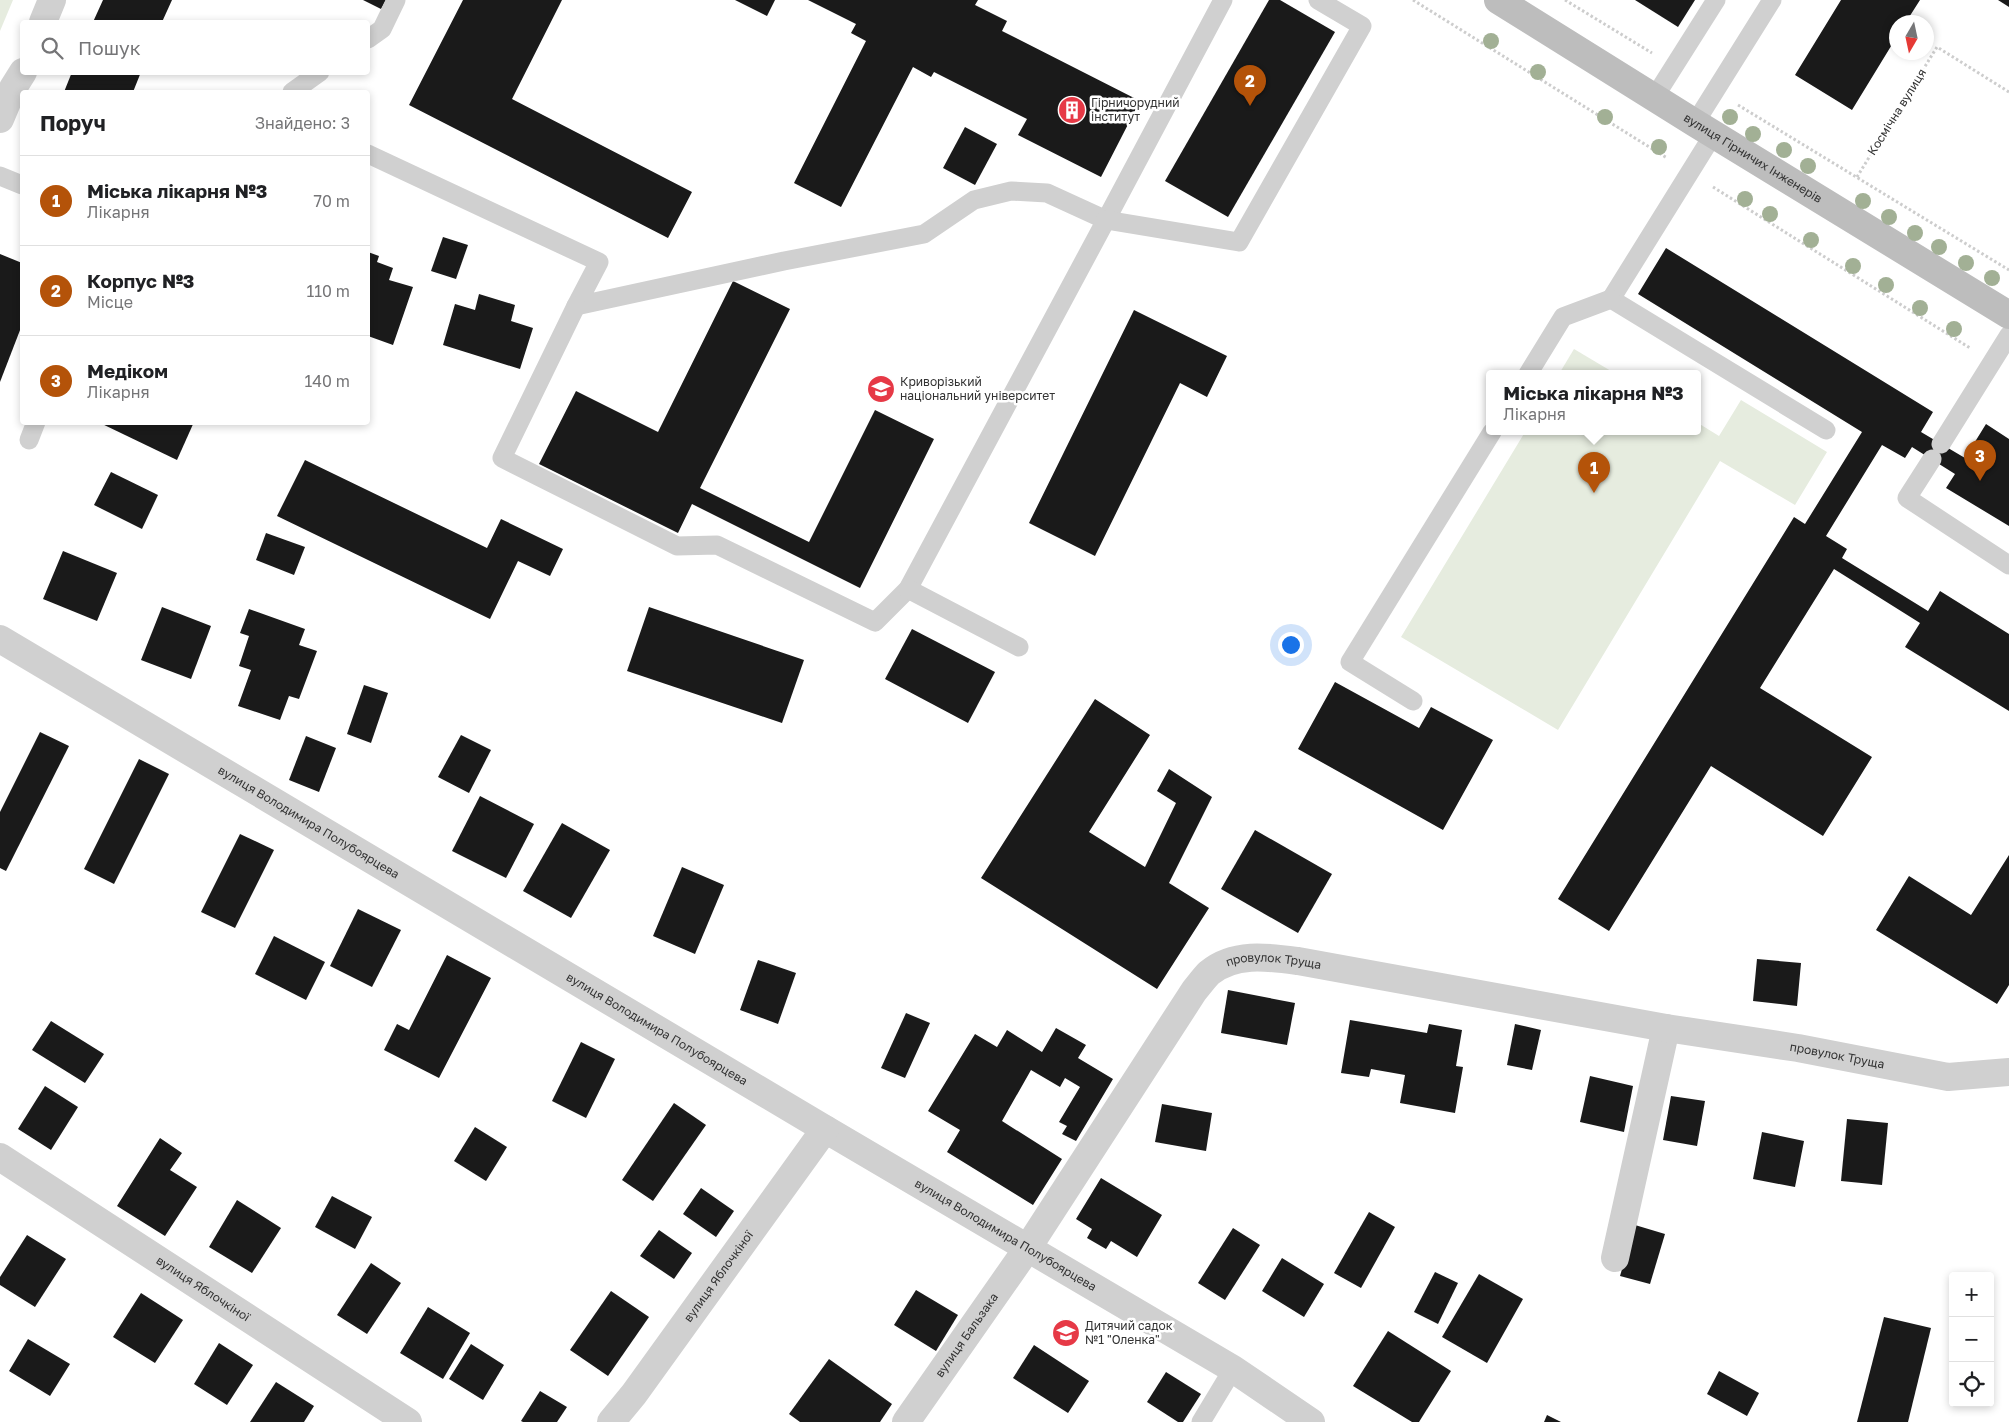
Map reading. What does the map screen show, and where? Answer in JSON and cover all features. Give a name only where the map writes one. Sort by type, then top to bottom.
[{"type":"street","points":[[44,20],[52,0]]},
{"type":"street","name":"вулиця Гірничих Інженерів","points":[[1498,0],[1704,129],[2009,315]]},
{"type":"street","points":[[0,119],[13,88],[21,75]]},
{"type":"street","name":"вулиця Володимира Полубоярцева","points":[[0,638],[825,1130],[1233,1369],[1311,1422]]},
{"type":"street","name":"провулок Труща","points":[[1028,1249],[1194,991],[1209,974],[1227,961],[1263,956],[1298,961],[1666,1028],[1798,1048],[1948,1077],[2009,1072]]},
{"type":"street","points":[[1615,1258],[1666,1028]]},
{"type":"street","name":"вулиця Яблочкіної","points":[[612,1422],[825,1130]]},
{"type":"street","name":"вулиця Яблочкіної","points":[[0,1156],[408,1422]]},
{"type":"street","name":"вулиця Бальзака","points":[[906,1422],[1028,1249]]},
{"type":"lane","points":[[370,38],[382,29],[396,0]]},
{"type":"lane","points":[[370,155],[599,262],[502,458],[677,546],[717,545],[875,622],[908,589],[1223,0]]},
{"type":"lane","points":[[576,306],[784,261],[924,234],[974,200],[1011,191],[1047,193],[1106,220],[1239,242],[1362,26],[1318,0]]},
{"type":"lane","points":[[1654,98],[1716,0]]},
{"type":"lane","points":[[1530,370],[1563,317],[1611,299],[1690,172],[1714,90],[1772,0]]},
{"type":"lane","points":[[295,90],[316,75]]},
{"type":"lane","points":[[0,176],[20,184]]},
{"type":"lane","points":[[1611,299],[1826,430]]},
{"type":"lane","points":[[2009,335],[1907,498],[2009,565]]},
{"type":"lane","points":[[29,440],[35,425]]},
{"type":"lane","points":[[1414,701],[1350,662],[1490,435]]},
{"type":"lane","points":[[908,589],[1019,647]]},
{"type":"lane","points":[[1201,1422],[1233,1369]]},
{"type":"path","points":[[1413,0],[1993,362]]},
{"type":"path","points":[[1565,0],[1674,66]]},
{"type":"path","name":"Космічна вулиця","points":[[1857,177],[1937,48],[2009,92]]},
{"type":"path","points":[[1714,90],[2009,270]]},
{"type":"shaded area","points":[[0,0],[13,0],[0,31]]},
{"type":"shaded area","points":[[1574,349],[1609,370],[1561,370]]},
{"type":"shaded area","points":[[1741,400],[1827,452],[1795,505],[1720,461],[1558,730],[1401,637],[1523,435],[1701,435],[1701,425],[1719,436]]},
{"type":"building","points":[[103,0],[172,0],[163,20],[94,20]]},
{"type":"building","points":[[363,0],[386,0],[381,9]]},
{"type":"building","points":[[463,0],[562,0],[512,99],[692,192],[668,238],[409,105]]},
{"type":"building","points":[[735,0],[775,0],[767,16]]},
{"type":"building","name":"Гірничорудний інститут","points":[[808,0],[978,0],[975,5],[1007,21],[1002,31],[1140,101],[1101,177],[1018,135],[1027,119],[934,72],[931,77],[913,67],[841,207],[794,183],[866,41],[851,33],[856,24]]},
{"type":"building","points":[[1269,0],[1280,0],[1335,32],[1228,217],[1165,181]]},
{"type":"building","points":[[1635,0],[1695,0],[1678,27]]},
{"type":"building","points":[[1841,0],[1920,0],[1910,15],[1889,15],[1889,49],[1852,110],[1795,75]]},
{"type":"building","points":[[1998,0],[2009,0],[2009,7]]},
{"type":"building","points":[[71,75],[140,75],[134,90],[65,90]]},
{"type":"building","points":[[965,127],[997,144],[975,185],[943,168]]},
{"type":"building","points":[[443,237],[468,245],[456,279],[431,271]]},
{"type":"building","points":[[1666,248],[1933,412],[1921,432],[1965,458],[1986,424],[2009,439],[2009,526],[1946,488],[1955,474],[1912,447],[1905,458],[1882,445],[1826,536],[1847,549],[1842,558],[1928,611],[1940,591],[2009,634],[2009,711],[1905,647],[1920,623],[1834,569],[1760,688],[1872,757],[1823,836],[1711,766],[1609,931],[1558,899],[1794,517],[1805,524],[1862,432],[1638,294]]},
{"type":"building","points":[[370,253],[379,256],[377,262],[393,268],[389,280],[413,287],[393,345],[370,337]]},
{"type":"building","points":[[0,254],[20,262],[20,330],[0,382]]},
{"type":"building","points":[[733,281],[790,309],[700,488],[809,542],[875,410],[934,439],[860,588],[692,504],[678,533],[539,464],[576,391],[658,432]]},
{"type":"building","points":[[479,294],[515,305],[511,321],[533,328],[520,369],[443,345],[455,304],[475,310]]},
{"type":"building","points":[[1134,310],[1227,356],[1207,397],[1180,383],[1095,556],[1029,523]]},
{"type":"building","points":[[104,425],[193,425],[177,460]]},
{"type":"building","points":[[305,460],[487,548],[501,519],[563,549],[550,576],[518,561],[490,619],[277,516]]},
{"type":"building","points":[[111,472],[158,495],[142,529],[94,505]]},
{"type":"building","points":[[266,533],[305,547],[294,575],[256,560]]},
{"type":"building","points":[[63,551],[117,573],[97,621],[43,599]]},
{"type":"building","points":[[162,607],[211,626],[191,679],[141,660]]},
{"type":"building","points":[[649,607],[804,660],[782,723],[627,671]]},
{"type":"building","points":[[249,609],[305,629],[299,645],[317,651],[299,699],[289,696],[280,720],[238,706],[251,670],[239,666],[249,636],[240,633]]},
{"type":"building","points":[[912,629],[995,672],[968,723],[885,679]]},
{"type":"building","points":[[1335,682],[1419,728],[1431,707],[1493,740],[1443,830],[1298,749]]},
{"type":"building","points":[[364,685],[388,693],[371,743],[347,734]]},
{"type":"building","points":[[1095,699],[1150,735],[1089,832],[1145,867],[1176,803],[1157,791],[1169,769],[1212,797],[1169,883],[1209,908],[1157,989],[981,878]]},
{"type":"building","points":[[40,732],[69,746],[6,871],[0,868],[0,812]]},
{"type":"building","points":[[461,735],[491,750],[469,793],[438,777]]},
{"type":"building","points":[[306,736],[336,748],[319,792],[289,780]]},
{"type":"building","points":[[139,759],[169,774],[114,884],[84,869]]},
{"type":"building","points":[[480,796],[534,824],[506,878],[452,851]]},
{"type":"building","points":[[562,823],[610,850],[571,918],[523,891]]},
{"type":"building","points":[[1255,830],[1332,874],[1298,933],[1221,889]]},
{"type":"building","points":[[240,834],[274,850],[235,928],[201,912]]},
{"type":"building","points":[[2009,855],[2009,985],[1997,1004],[1876,930],[1909,876],[1971,915]]},
{"type":"building","points":[[682,867],[724,885],[695,954],[653,936]]},
{"type":"building","points":[[358,909],[401,930],[372,987],[330,966]]},
{"type":"building","points":[[274,936],[325,962],[306,1000],[255,974]]},
{"type":"building","points":[[447,955],[491,978],[439,1078],[384,1050],[397,1024],[409,1030]]},
{"type":"building","points":[[1757,959],[1801,963],[1797,1006],[1753,1001]]},
{"type":"building","points":[[758,960],[796,973],[778,1024],[740,1010]]},
{"type":"building","points":[[1228,990],[1295,1003],[1287,1045],[1221,1033]]},
{"type":"building","points":[[906,1013],[930,1023],[905,1078],[881,1068]]},
{"type":"building","points":[[1350,1020],[1427,1033],[1429,1024],[1462,1030],[1456,1066],[1463,1067],[1455,1113],[1400,1103],[1405,1075],[1371,1069],[1369,1077],[1341,1073]]},
{"type":"building","points":[[51,1021],[104,1054],[85,1083],[32,1050]]},
{"type":"building","points":[[1515,1024],[1541,1030],[1532,1070],[1507,1065]]},
{"type":"building","points":[[1056,1028],[1086,1045],[1078,1058],[1113,1079],[1076,1141],[1062,1134],[1067,1126],[1059,1122],[1080,1087],[1065,1078],[1060,1087],[1031,1070],[1002,1121],[1062,1159],[1033,1205],[947,1152],[960,1130],[928,1111],[975,1034],[997,1047],[1007,1030],[1042,1052]]},
{"type":"building","points":[[581,1042],[615,1059],[586,1118],[552,1101]]},
{"type":"building","points":[[1590,1076],[1633,1086],[1624,1132],[1580,1122]]},
{"type":"building","points":[[45,1086],[78,1107],[51,1150],[18,1129]]},
{"type":"building","points":[[1671,1096],[1705,1101],[1697,1146],[1663,1140]]},
{"type":"building","points":[[674,1103],[706,1125],[653,1201],[622,1180]]},
{"type":"building","points":[[1162,1104],[1212,1113],[1206,1151],[1155,1142]]},
{"type":"building","points":[[1847,1119],[1888,1123],[1882,1185],[1841,1181]]},
{"type":"building","points":[[475,1127],[507,1147],[486,1181],[454,1161]]},
{"type":"building","points":[[1762,1132],[1804,1141],[1795,1187],[1753,1179]]},
{"type":"building","points":[[160,1138],[182,1153],[170,1170],[197,1187],[165,1236],[117,1206]]},
{"type":"building","points":[[1101,1178],[1162,1215],[1137,1257],[1111,1241],[1106,1249],[1087,1238],[1092,1229],[1076,1219]]},
{"type":"building","points":[[701,1188],[734,1211],[716,1237],[683,1214]]},
{"type":"building","points":[[332,1196],[372,1217],[355,1249],[315,1227]]},
{"type":"building","points":[[237,1200],[281,1228],[252,1273],[209,1247]]},
{"type":"building","points":[[1369,1212],[1395,1227],[1361,1288],[1334,1273]]},
{"type":"building","points":[[1635,1225],[1665,1234],[1650,1284],[1620,1276]]},
{"type":"building","points":[[1233,1228],[1260,1245],[1225,1300],[1198,1283]]},
{"type":"building","points":[[659,1230],[692,1253],[674,1279],[640,1256]]},
{"type":"building","points":[[27,1235],[66,1259],[35,1307],[0,1285],[0,1277]]},
{"type":"building","points":[[1282,1258],[1324,1284],[1304,1317],[1262,1291]]},
{"type":"building","points":[[371,1263],[401,1283],[367,1334],[337,1315]]},
{"type":"building","points":[[1435,1272],[1458,1283],[1438,1324],[1414,1312]]},
{"type":"building","points":[[1479,1274],[1523,1299],[1487,1363],[1442,1337]]},
{"type":"building","points":[[916,1290],[958,1315],[936,1351],[894,1325]]},
{"type":"building","points":[[611,1291],[649,1317],[608,1376],[570,1350]]},
{"type":"building","points":[[141,1293],[183,1320],[155,1363],[113,1337]]},
{"type":"building","points":[[428,1307],[470,1333],[443,1379],[400,1353]]},
{"type":"building","points":[[1884,1317],[1931,1328],[1908,1422],[1857,1422]]},
{"type":"building","points":[[1388,1331],[1451,1371],[1419,1422],[1412,1422],[1353,1386]]},
{"type":"building","points":[[28,1339],[70,1364],[50,1396],[9,1371]]},
{"type":"building","points":[[219,1343],[253,1365],[227,1405],[194,1384]]},
{"type":"building","points":[[471,1344],[504,1365],[483,1400],[449,1379]]},
{"type":"building","points":[[1034,1345],[1089,1381],[1068,1413],[1013,1378]]},
{"type":"building","points":[[829,1359],[892,1404],[880,1422],[800,1422],[789,1414]]},
{"type":"building","points":[[1719,1371],[1759,1393],[1747,1416],[1707,1394]]},
{"type":"building","points":[[1166,1372],[1201,1394],[1183,1422],[1178,1422],[1147,1402]]},
{"type":"building","points":[[276,1382],[314,1406],[304,1422],[250,1422]]},
{"type":"building","points":[[540,1391],[567,1407],[557,1422],[521,1421]]},
{"type":"building","points":[[1547,1415],[1561,1422],[1544,1422]]},
{"type":"place","name":"Корпус №3","points":[[1250,106]]},
{"type":"place","name":"Гірничорудний інститут","points":[[1072,110]]},
{"type":"place","name":"Криворізький національний університет","points":[[881,389]]},
{"type":"place","name":"Медіком","points":[[1980,481]]},
{"type":"place","name":"Міська лікарня №3","points":[[1594,493]]},
{"type":"place","name":"Дитячий садок №1 \"Оленка\"","points":[[1066,1333]]}]
